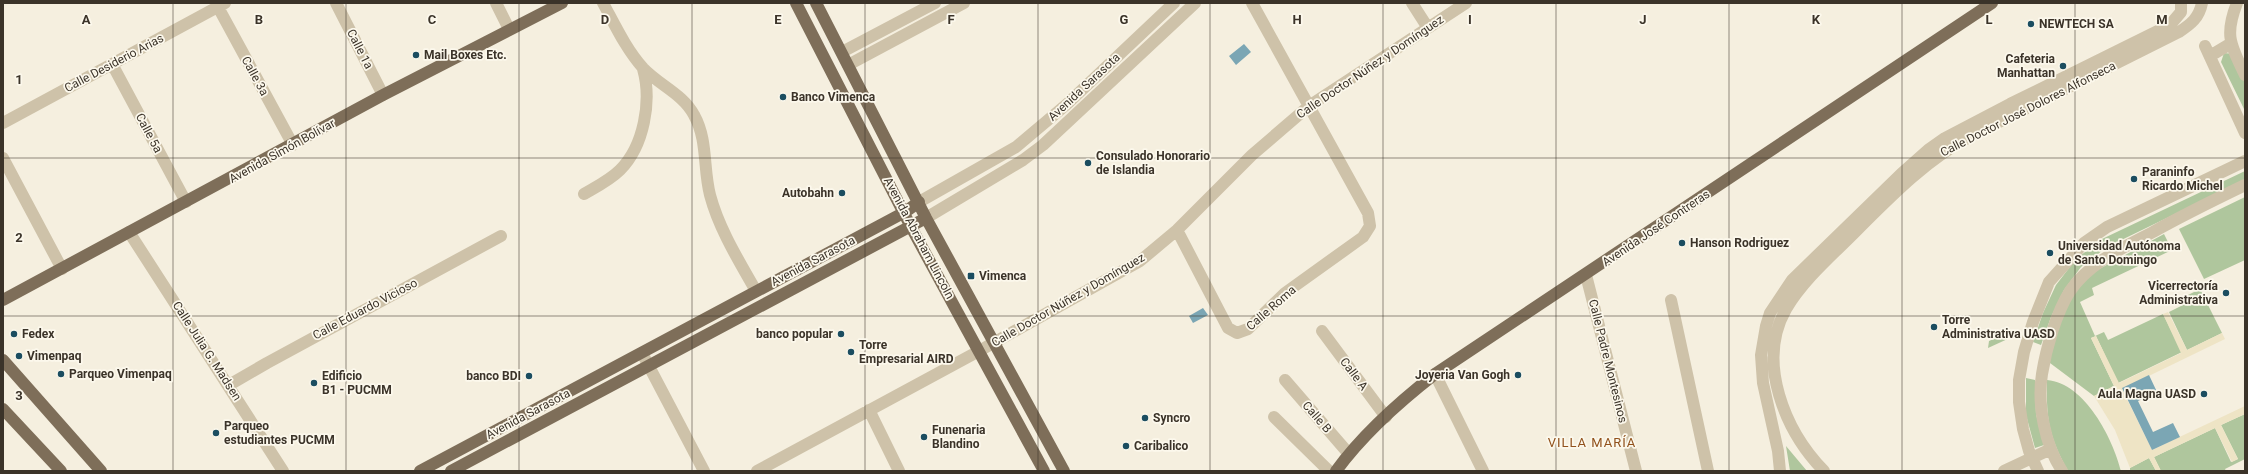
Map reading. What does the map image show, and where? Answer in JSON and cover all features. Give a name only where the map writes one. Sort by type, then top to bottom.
[{"type":"main road","name":"Avenida Simón Bolívar","points":[[3,300],[383,95],[562,3]]},
{"type":"main road","name":"Avenida Abraham Lincoln","points":[[796,3],[905,212],[911,227],[980,351],[1044,471]]},
{"type":"main road","name":"Avenida Abraham Lincoln","points":[[816,3],[926,218],[1064,471]]},
{"type":"main road","name":"Avenida José Contreras","points":[[1336,471],[1349,454],[1399,403],[1435,374],[1586,275],[1992,3]]},
{"type":"main road","points":[[827,61],[842,52]]},
{"type":"main road","points":[[833,73],[848,65]]},
{"type":"main road","name":"Avenida Sarasota","points":[[420,471],[905,212],[919,202]]},
{"type":"main road","name":"Avenida Sarasota","points":[[451,471],[926,218]]},
{"type":"main road","points":[[3,360],[101,471]]},
{"type":"main road","points":[[566,393],[573,406]]},
{"type":"main road","points":[[3,409],[56,470]]},
{"type":"street","name":"Calle 1a","points":[[336,3],[383,95]]},
{"type":"street","points":[[496,3],[509,29]]},
{"type":"street","points":[[603,3],[630,50],[643,67],[654,79],[680,97],[694,115],[702,134],[708,185],[713,204],[722,225],[756,291]]},
{"type":"street","points":[[842,52],[935,3]]},
{"type":"street","points":[[848,65],[964,3]]},
{"type":"street","name":"Avenida Sarasota","points":[[919,202],[1016,147],[1067,104],[1174,3]]},
{"type":"street","name":"Avenida Sarasota","points":[[926,218],[1023,160],[1077,113],[1195,3]]},
{"type":"street","points":[[1252,3],[1309,106]]},
{"type":"street","points":[[1412,3],[1428,28]]},
{"type":"street","name":"Calle Doctor Núñez y Domínguez","points":[[757,471],[980,351],[1140,261],[1177,230],[1252,155],[1309,106],[1466,3]]},
{"type":"street","name":"Calle Doctor José Dolores Alfonseca","points":[[1780,471],[1778,451],[1763,383],[1761,355],[1770,313],[1792,280],[1928,150],[1962,128],[2170,25],[2181,12],[2181,3]]},
{"type":"street","name":"Calle Doctor José Dolores Alfonseca","points":[[1824,471],[1811,458],[1791,425],[1781,398],[1774,365],[1777,333],[1781,319],[1805,283],[1911,178],[1937,156],[1970,136],[2179,32],[2191,24],[2198,15],[2202,3]]},
{"type":"street","points":[[2237,3],[2230,26],[2230,44],[2245,76]]},
{"type":"street","name":"Calle Desiderio Arias","points":[[3,123],[221,5]]},
{"type":"street","name":"Calle 3a","points":[[221,5],[293,144]]},
{"type":"street","points":[[1156,20],[1166,30]]},
{"type":"street","points":[[2230,44],[2208,51],[2245,133]]},
{"type":"street","name":"Calle 5a","points":[[112,64],[186,202]]},
{"type":"street","points":[[584,194],[618,171],[629,159],[638,142],[647,92],[647,83],[643,67]]},
{"type":"street","points":[[1067,104],[1077,113]]},
{"type":"street","name":"Calle Roma","points":[[1177,230],[1228,328],[1237,333],[1248,329],[1285,293],[1363,238],[1370,226],[1368,213],[1309,106]]},
{"type":"street","points":[[3,158],[62,269]]},
{"type":"street","points":[[2038,471],[2032,458],[2023,429],[2019,402],[2019,380],[2024,352],[2033,322],[2049,282],[2057,271],[2084,243],[2107,227],[2245,161]]},
{"type":"street","points":[[2058,470],[2044,426],[2040,384],[2055,322],[2070,292],[2085,274],[2115,252],[2245,185]]},
{"type":"street","name":"Calle Julia G. Madsen","points":[[129,232],[283,471]]},
{"type":"street","name":"Calle Eduardo Vicioso","points":[[229,385],[280,355],[501,236]]},
{"type":"street","name":"Calle Padre Montesinos","points":[[1586,275],[1636,471]]},
{"type":"street","points":[[1671,300],[1708,471]]},
{"type":"street","name":"Calle A","points":[[1322,331],[1386,417]]},
{"type":"street","points":[[642,353],[704,471]]},
{"type":"street","points":[[1435,374],[1483,471]]},
{"type":"street","name":"Calle B","points":[[1284,380],[1349,454]]},
{"type":"street","points":[[869,410],[898,471]]},
{"type":"street","points":[[1274,417],[1329,471]]},
{"type":"street","points":[[2004,471],[2051,448]]},
{"type":"green space","points":[[2224,53],[2234,54],[2245,77],[2245,111],[2221,62]]},
{"type":"green space","points":[[2245,171],[2245,180],[2107,247],[2081,267],[2064,290],[2051,317],[2041,345],[2033,342],[2043,313],[2056,285],[2076,259],[2102,239]]},
{"type":"green space","points":[[2245,197],[2245,260],[2204,279],[2179,229]]},
{"type":"green space","points":[[2164,234],[2172,250],[2092,288],[2094,295],[2080,302],[2095,336],[2104,332],[2108,340],[2163,314],[2182,352],[2118,383],[2096,336],[2091,338],[2114,386],[2094,396],[2046,360],[2070,299],[2090,274]]},
{"type":"green space","points":[[2200,289],[2222,333],[2187,350],[2169,312],[2187,303],[2184,297]]},
{"type":"green space","points":[[1997,334],[2012,337],[1988,348],[1989,341],[1996,338]]},
{"type":"green space","points":[[2026,378],[2035,380],[2036,414],[2044,445],[2035,448],[2026,415]]},
{"type":"green space","points":[[2047,380],[2061,383],[2085,402],[2104,429],[2121,471],[2068,471],[2057,448],[2050,427],[2047,406]]},
{"type":"green space","points":[[2245,414],[2245,459],[2225,469],[2226,471],[2161,471],[2154,457],[2215,428],[2231,462],[2238,459],[2221,425]]},
{"type":"green space","points":[[1786,446],[1807,471],[1790,471]]},
{"type":"green space","points":[[2149,458],[2156,471],[2130,471],[2130,468]]},
{"type":"shaded area","points":[[2168,312],[2187,350],[2222,333],[2225,339],[2122,389],[2152,450],[2245,406],[2245,414],[2221,425],[2238,459],[2232,462],[2215,428],[2154,457],[2161,471],[2156,471],[2149,458],[2130,468],[2115,430],[2094,396],[2114,386],[2091,338],[2096,336],[2119,383],[2181,353],[2163,314]]},
{"type":"water","points":[[1244,44],[1251,52],[1236,65],[1229,56]]},
{"type":"water","points":[[1203,308],[1208,315],[1193,323],[1189,316]]},
{"type":"water","points":[[2149,375],[2157,392],[2138,401],[2153,432],[2173,423],[2180,437],[2152,450],[2122,388]]},
{"type":"place","name":"NEWTECH SA","points":[[2031,24]]},
{"type":"place","name":"Mail Boxes Etc.","points":[[416,55]]},
{"type":"place","name":"Cafeteria Manhattan","points":[[2063,66]]},
{"type":"place","name":"Banco Vimenca","points":[[783,97]]},
{"type":"place","name":"Consulado Honorario de Islandia","points":[[1088,163]]},
{"type":"place","name":"Paraninfo Ricardo Michel","points":[[2134,179]]},
{"type":"place","name":"Autobahn","points":[[842,193]]},
{"type":"place","name":"Hanson Rodriguez","points":[[1682,243]]},
{"type":"place","name":"Universidad Autónoma de Santo Domingo","points":[[2050,253]]},
{"type":"place","name":"Vimenca","points":[[971,276]]},
{"type":"place","name":"Vicerrectoría Administrativa","points":[[2226,293]]},
{"type":"place","name":"Torre Administrativa UASD","points":[[1934,327]]},
{"type":"place","name":"Fedex","points":[[14,334]]},
{"type":"place","name":"banco popular","points":[[841,334]]},
{"type":"place","name":"Torre Empresarial AIRD","points":[[851,352]]},
{"type":"place","name":"Vimenpaq","points":[[19,356]]},
{"type":"place","name":"Parqueo Vimenpaq","points":[[61,374]]},
{"type":"place","name":"Joyeria Van Gogh","points":[[1518,375]]},
{"type":"place","name":"banco BDI","points":[[529,376]]},
{"type":"place","name":"Edificio B1 - PUCMM","points":[[314,383]]},
{"type":"place","name":"Aula Magna UASD","points":[[2204,394]]},
{"type":"place","name":"Syncro","points":[[1145,418]]},
{"type":"place","name":"Parqueo estudiantes PUCMM","points":[[216,433]]},
{"type":"place","name":"Funenaria Blandino","points":[[924,437]]},
{"type":"place","name":"Caribalico","points":[[1126,446]]},
{"type":"district","name":"VILLA MARÍA","points":[[1592,442]]}]
